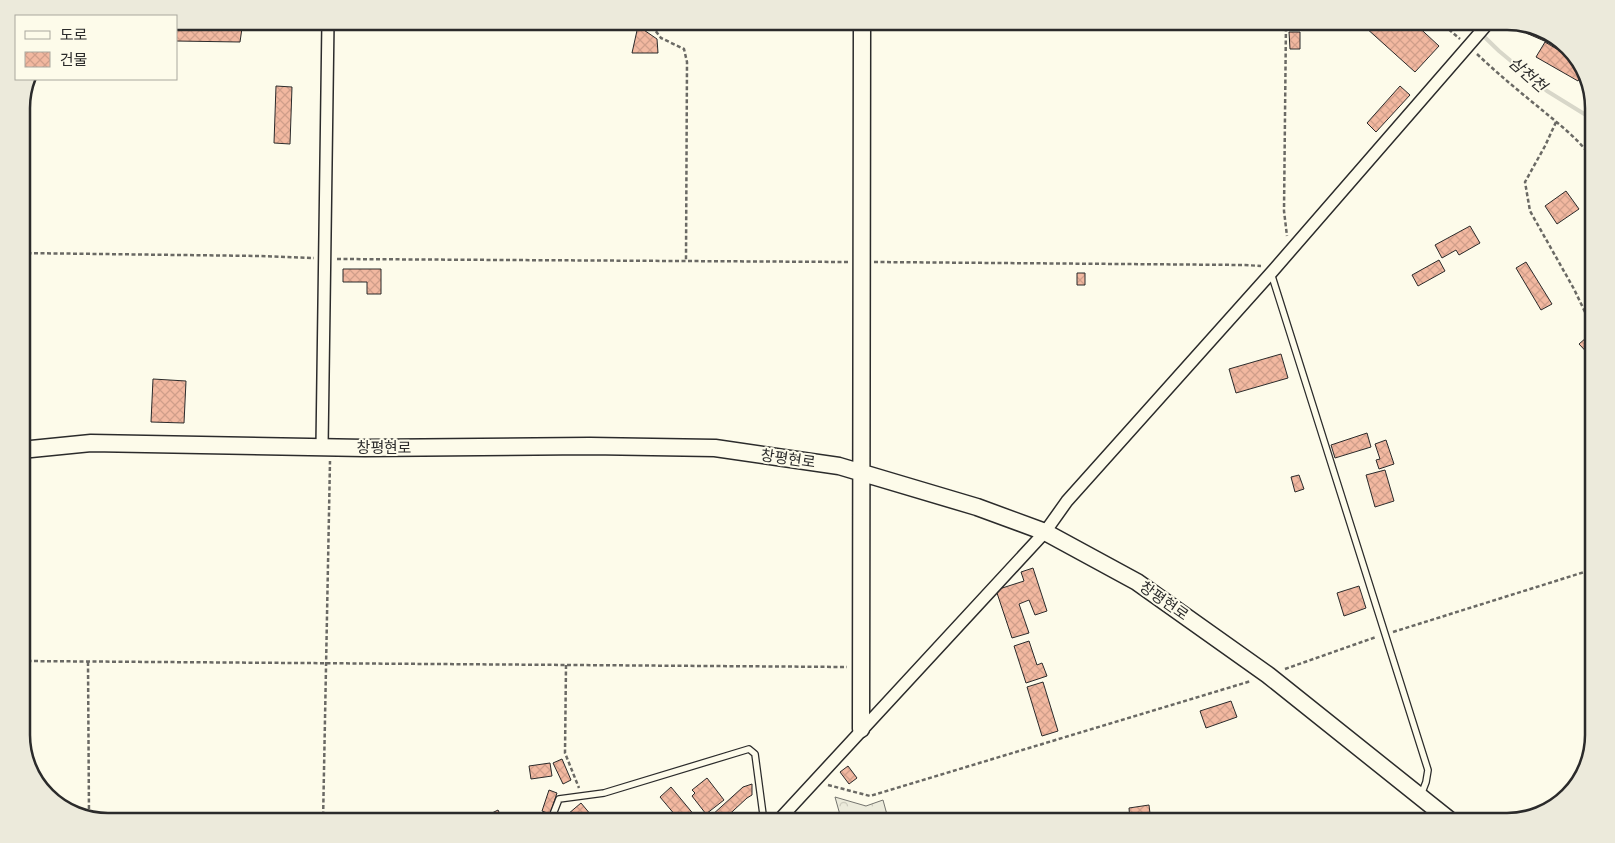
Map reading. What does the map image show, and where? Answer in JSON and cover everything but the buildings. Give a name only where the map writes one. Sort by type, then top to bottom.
[{"type":"main road","points":[[861,729],[862,30]]},
{"type":"main road","name":"창평현로","points":[[30,449],[91,442],[326,447],[590,446],[715,448],[838,466],[977,507],[1045,532],[1137,582],[1268,675],[1440,813]]},
{"type":"street","points":[[326,447],[325,259],[328,30]]},
{"type":"street","points":[[785,813],[1045,532],[1067,501],[1271,273],[1483,30]]},
{"type":"lane","points":[[1271,273],[1428,770],[1420,797]]},
{"type":"lane","points":[[554,813],[559,799],[604,794],[749,749],[755,754],[763,813]]},
{"type":"path","points":[[655,30],[661,38],[684,50],[687,62],[686,260]]},
{"type":"path","points":[[1286,30],[1284,211],[1286,232],[1292,249]]},
{"type":"path","points":[[1450,30],[1496,73],[1585,148]]},
{"type":"path","points":[[1556,122],[1525,182],[1530,212],[1585,312]]},
{"type":"path","points":[[30,253],[260,256],[325,259],[1245,265],[1262,266],[1271,273]]},
{"type":"path","points":[[324,813],[326,447]]},
{"type":"path","points":[[814,781],[870,796],[1268,675],[1385,634],[1585,573]]},
{"type":"path","points":[[30,661],[861,667]]},
{"type":"path","points":[[88,662],[89,810]]},
{"type":"path","points":[[566,665],[565,753],[582,795]]},
{"type":"green space","points":[[835,797],[866,806],[883,800],[887,813],[839,813]]},
{"type":"waterway","name":"삼천천","points":[[1477,30],[1499,51],[1547,91],[1585,114]]}]
